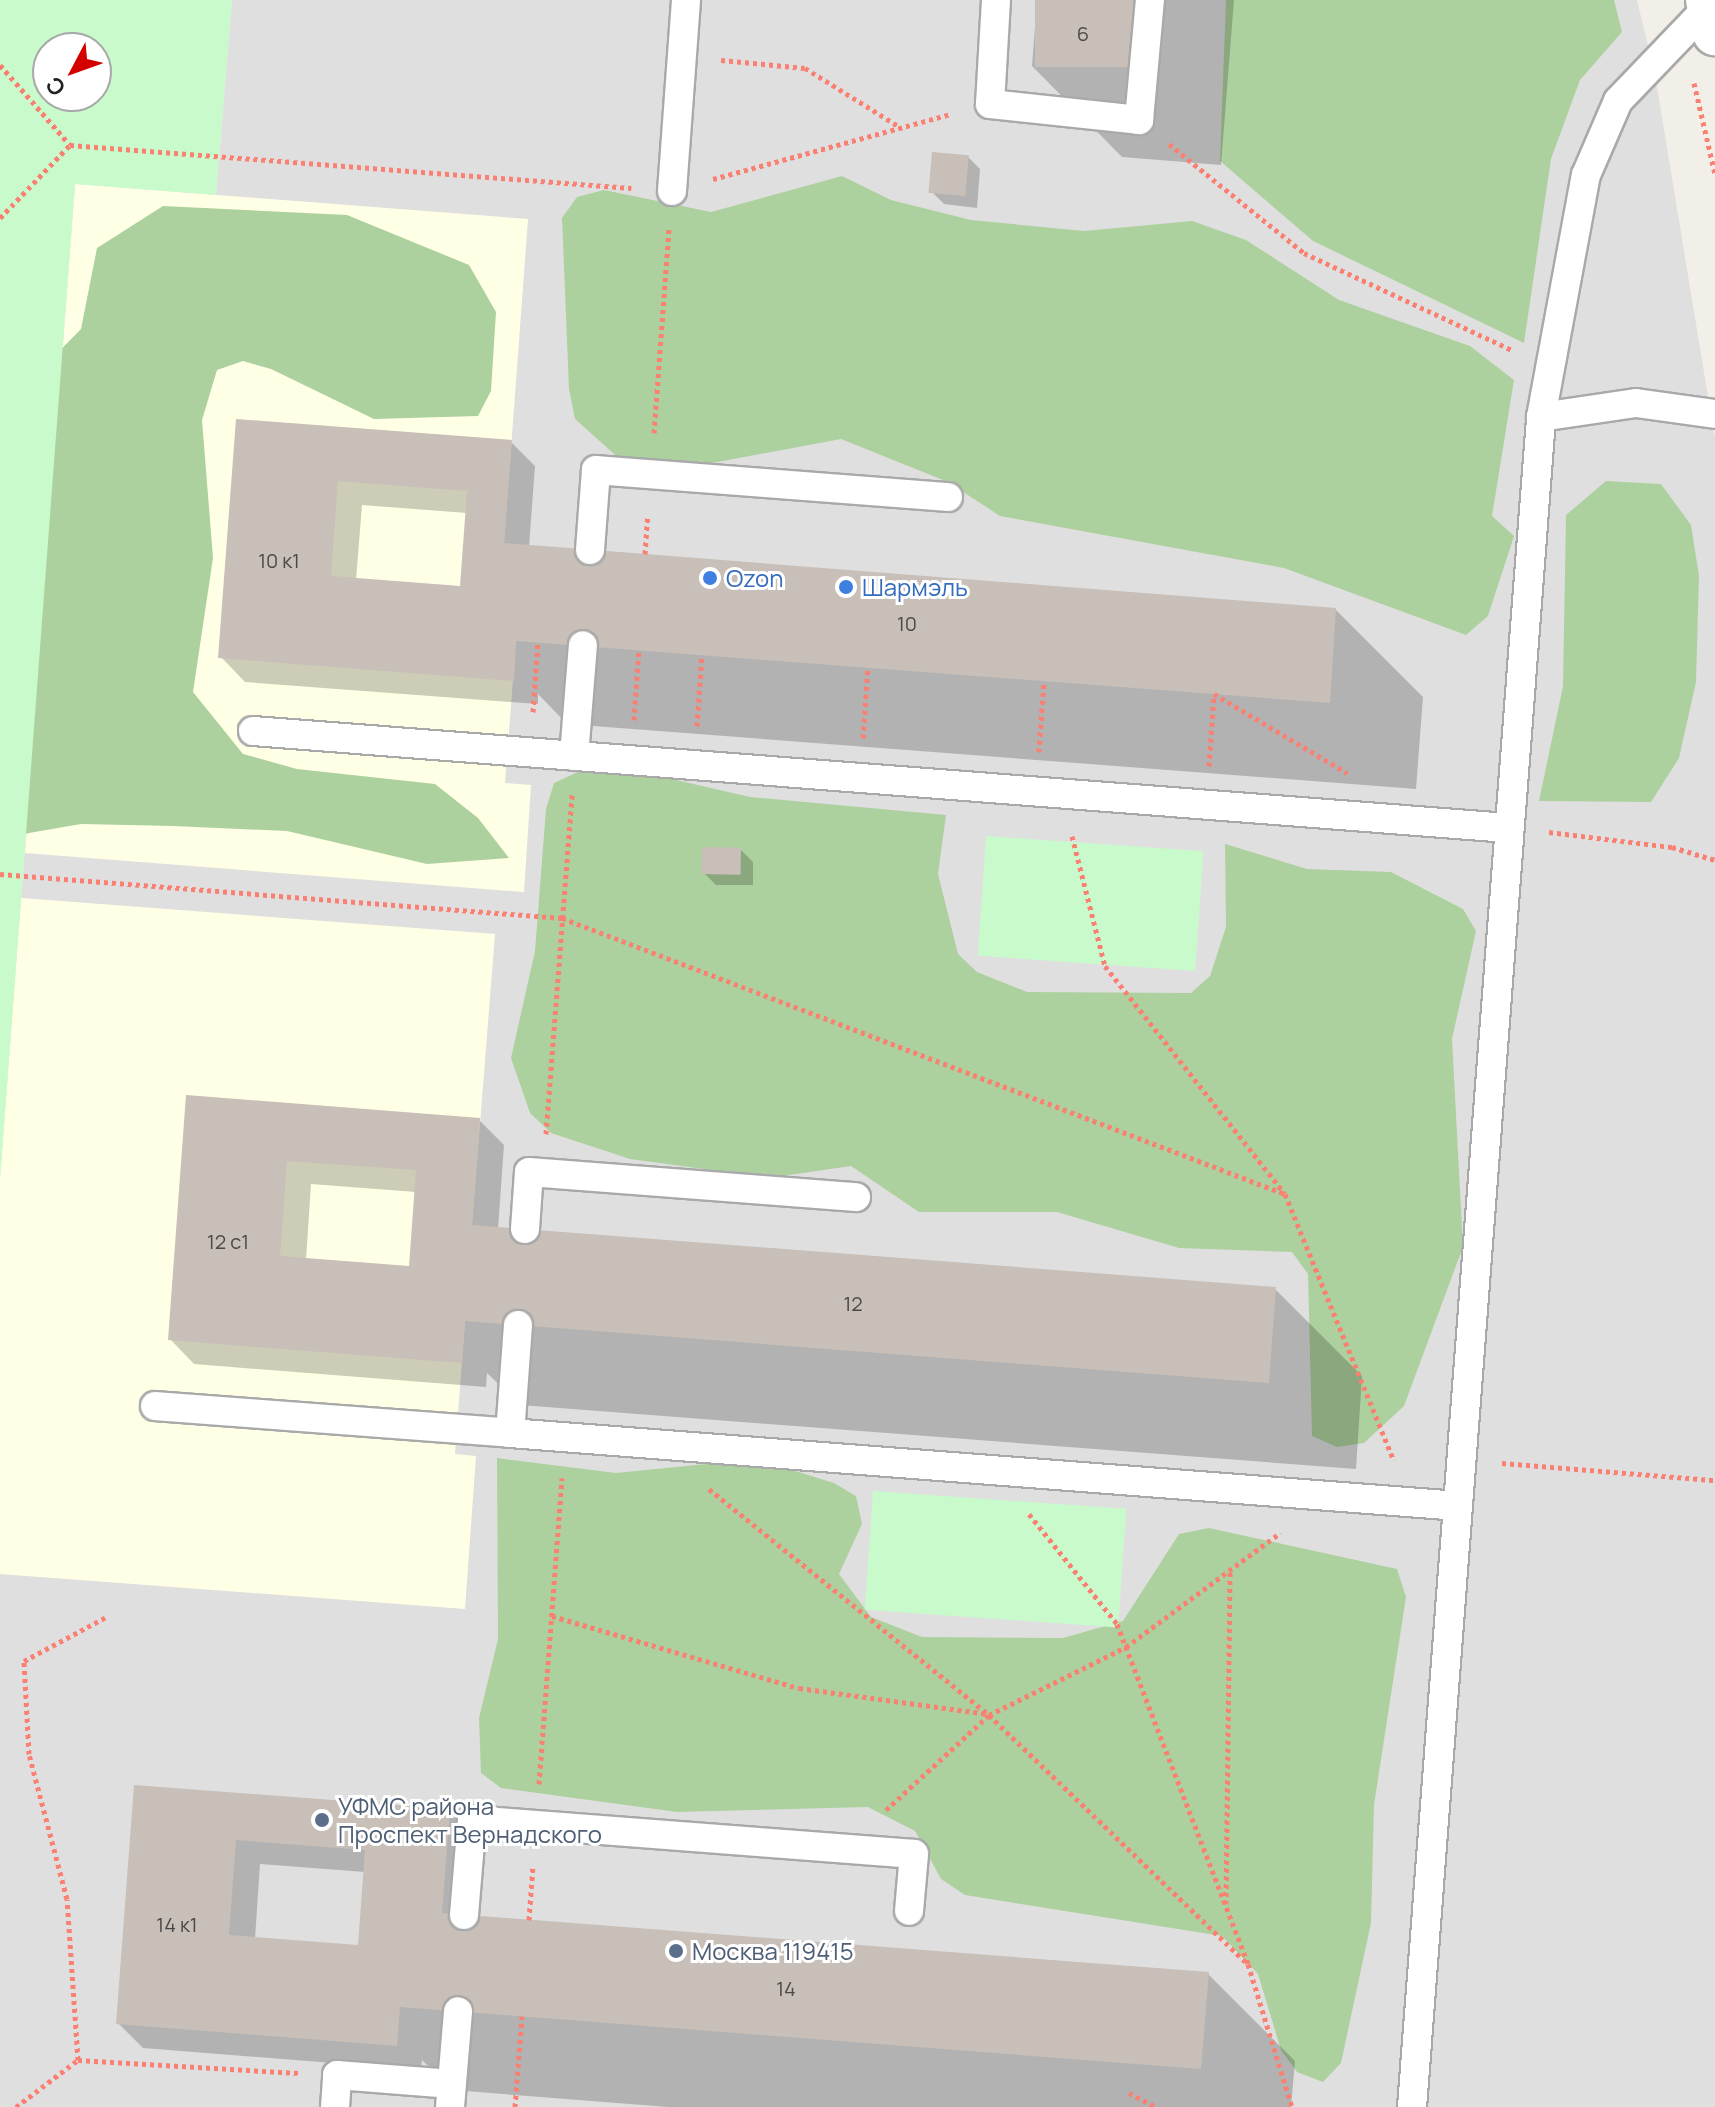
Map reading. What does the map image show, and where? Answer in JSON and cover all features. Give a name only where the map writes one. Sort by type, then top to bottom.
[{"type":"lane","points":[[672,191],[686,0]]},
{"type":"lane","points":[[996,0],[990,104],[1139,120],[1150,0]]},
{"type":"lane","points":[[1412,2107],[1541,417],[1553,369],[1586,175],[1618,101],[1704,19]]},
{"type":"lane","points":[[1541,417],[1636,403],[1715,414]]},
{"type":"lane","points":[[590,550],[596,470],[948,497]]},
{"type":"lane","points":[[574,756],[583,645]]},
{"type":"lane","points":[[253,731],[1508,828]]},
{"type":"lane","points":[[525,1229],[529,1172],[856,1197]]},
{"type":"lane","points":[[510,1433],[518,1325]]},
{"type":"lane","points":[[155,1406],[1458,1506]]},
{"type":"lane","points":[[464,1915],[472,1820],[914,1854],[909,1911]]},
{"type":"lane","points":[[335,2107],[337,2075],[451,2096],[458,2011]]},
{"type":"path","points":[[1704,19],[1715,174]]},
{"type":"path","points":[[682,57],[805,68],[899,127]]},
{"type":"path","points":[[0,65],[70,145],[672,191],[990,104]]},
{"type":"path","points":[[1139,120],[1304,253],[1553,369]]},
{"type":"path","points":[[0,218],[70,145]]},
{"type":"path","points":[[645,554],[672,191]]},
{"type":"path","points":[[530,753],[538,642]]},
{"type":"path","points":[[631,761],[639,649]]},
{"type":"path","points":[[694,765],[702,655]]},
{"type":"path","points":[[860,778],[868,667]]},
{"type":"path","points":[[1036,792],[1044,681]]},
{"type":"path","points":[[1211,744],[1214,694],[1349,774]]},
{"type":"path","points":[[544,1173],[574,756]]},
{"type":"path","points":[[1078,795],[1071,843],[1105,966],[1285,1194],[1412,1502]]},
{"type":"path","points":[[1508,828],[1672,847],[1715,860]]},
{"type":"path","points":[[0,874],[562,918],[1285,1194]]},
{"type":"path","points":[[529,1920],[565,1438]]},
{"type":"path","points":[[652,1444],[989,1715],[1248,1964]]},
{"type":"path","points":[[1461,1460],[1715,1480]]},
{"type":"path","points":[[1022,1473],[1018,1500],[1117,1624],[1248,1964],[1292,2107]]},
{"type":"path","points":[[886,1808],[989,1715],[1126,1647],[1329,1496]]},
{"type":"path","points":[[1226,1909],[1230,1570]]},
{"type":"path","points":[[78,2060],[67,1899],[29,1754],[24,1661],[108,1616]]},
{"type":"path","points":[[552,1616],[799,1688],[989,1715]]},
{"type":"path","points":[[515,2107],[522,2016]]},
{"type":"path","points":[[16,2107],[78,2060],[337,2075]]},
{"type":"path","points":[[1129,2093],[1156,2107]]},
{"type":"shaded area","points":[[232,0],[1637,0],[1655,75],[1715,439],[1715,2107],[0,2107],[0,1179],[75,184],[216,195]]},
{"type":"shaded area","points":[[75,184],[528,219],[504,543],[516,641],[505,783],[531,785],[524,892],[25,853]]},
{"type":"shaded area","points":[[21,898],[495,934],[472,1225],[431,1319],[465,1321],[455,1454],[476,1456],[465,1609],[0,1574],[0,1179]]},
{"type":"green space","points":[[0,0],[232,0],[216,195],[75,184],[0,1179]]},
{"type":"green space","points":[[1226,0],[1614,0],[1622,32],[1580,80],[1551,159],[1524,343],[1313,241],[1220,161]]},
{"type":"green space","points":[[842,176],[891,200],[971,220],[1084,231],[1192,221],[1246,240],[1339,300],[1470,346],[1514,380],[1492,516],[1514,536],[1488,616],[1466,635],[1284,568],[1000,516],[948,482],[841,439],[707,464],[623,462],[575,419],[569,389],[562,218],[577,197],[604,190],[711,212]]},
{"type":"green space","points":[[163,206],[347,215],[469,265],[496,312],[491,391],[478,416],[374,419],[271,369],[243,361],[217,370],[202,420],[213,558],[193,692],[243,754],[297,769],[435,784],[478,818],[509,858],[427,864],[287,831],[173,826],[81,824],[0,838],[0,484],[38,373],[81,329],[97,248]]},
{"type":"green space","points":[[1606,481],[1661,484],[1691,525],[1699,576],[1696,682],[1679,758],[1651,802],[1539,801],[1563,686],[1566,515]]},
{"type":"green space","points":[[580,771],[637,771],[750,797],[946,815],[938,874],[958,954],[977,972],[1027,992],[1191,993],[1210,976],[1226,927],[1225,844],[1307,869],[1391,872],[1463,909],[1476,931],[1452,1039],[1463,1247],[1404,1406],[1364,1443],[1337,1447],[1312,1436],[1308,1274],[1292,1252],[1179,1248],[1057,1212],[919,1212],[851,1166],[769,1178],[630,1159],[551,1133],[530,1113],[511,1058],[535,951],[546,809],[554,783]]},
{"type":"green space","points":[[986,836],[1203,851],[1195,971],[978,956]]},
{"type":"green space","points":[[497,1458],[616,1473],[756,1459],[834,1483],[856,1496],[862,1524],[839,1574],[871,1617],[922,1637],[1063,1638],[1123,1621],[1179,1534],[1209,1528],[1397,1569],[1406,1597],[1374,1805],[1371,1923],[1341,2063],[1323,2082],[1297,2072],[1281,2050],[1258,1974],[1222,1936],[965,1895],[941,1879],[915,1831],[868,1807],[677,1812],[501,1788],[481,1773],[479,1718],[498,1639]]},
{"type":"green space","points":[[873,1491],[1126,1509],[1118,1627],[865,1610]]},
{"type":"building","points":[[1035,0],[1137,0],[1137,67],[1035,67]]},
{"type":"building","points":[[932,152],[969,155],[965,196],[928,193]]},
{"type":"building","points":[[236,419],[512,440],[504,543],[1336,608],[1330,703],[516,641],[514,681],[218,658]],"holes":[[[338,481],[467,491],[460,586],[331,576]]]},
{"type":"building","points":[[702,847],[741,848],[741,875],[702,874]]},
{"type":"building","points":[[186,1095],[480,1118],[472,1225],[1276,1287],[1269,1383],[465,1321],[462,1363],[168,1340]],"holes":[[[287,1161],[416,1170],[409,1266],[280,1256]]]},
{"type":"building","points":[[134,1785],[450,1809],[442,1913],[1209,1972],[1201,2069],[400,2007],[397,2046],[116,2024]],"holes":[[[236,1840],[365,1850],[358,1945],[229,1935]]]},
{"type":"place","name":"Ozon","points":[[710,578]]},
{"type":"place","name":"Шармэль","points":[[846,587]]},
{"type":"place","name":"УФМС района Проспект Вернадского","points":[[322,1820]]},
{"type":"place","name":"Москва 119415","points":[[676,1951]]}]
